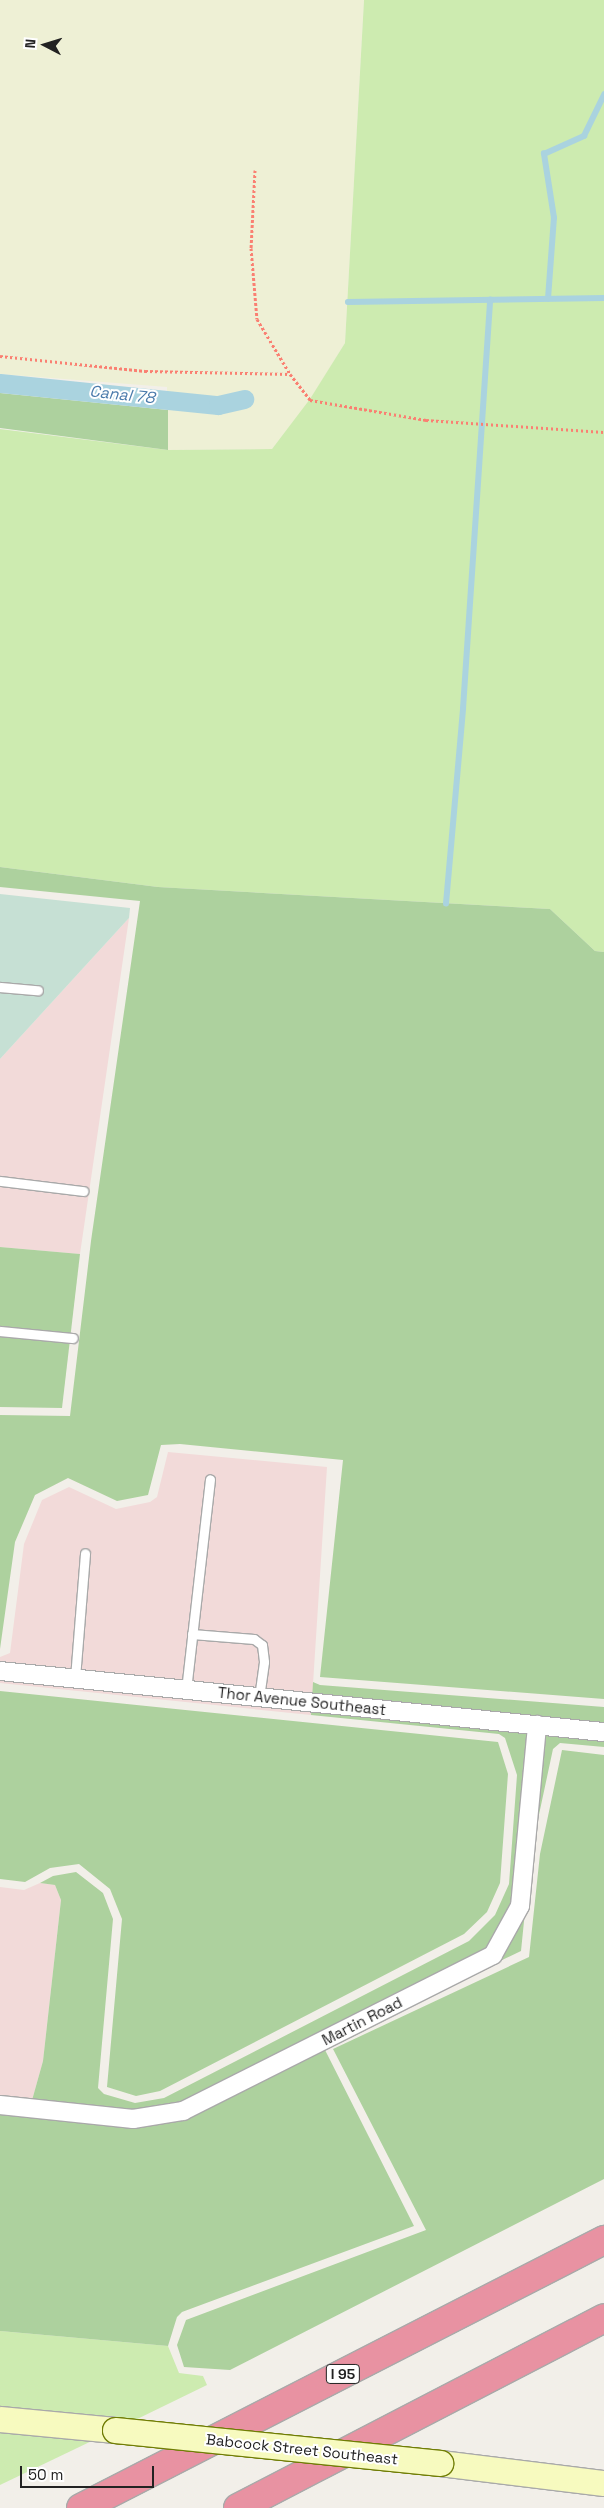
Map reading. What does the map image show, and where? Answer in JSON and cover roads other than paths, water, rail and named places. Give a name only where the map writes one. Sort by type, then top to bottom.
[{"type":"highway","name":"I 95","points":[[81,2508],[604,2240]]},
{"type":"highway","points":[[238,2508],[604,2318]]},
{"type":"main road","name":"Babcock Street Southeast","points":[[0,2418],[440,2463],[604,2482]]},
{"type":"street","name":"Thor Avenue Southeast","points":[[0,1671],[604,1732]]},
{"type":"street","name":"Martin Road","points":[[0,2105],[133,2118],[183,2111],[494,1955],[520,1906],[537,1725]]},
{"type":"lane","points":[[0,988],[38,990]]},
{"type":"lane","points":[[0,1181],[83,1191]]},
{"type":"lane","points":[[0,1331],[73,1338]]},
{"type":"lane","points":[[186,1690],[210,1479]]},
{"type":"lane","points":[[75,1678],[85,1553]]},
{"type":"lane","points":[[192,1634],[254,1639],[262,1645],[264,1662],[259,1697]]},
{"type":"waterway","points":[[548,299],[554,218],[544,154],[584,136],[604,95]]},
{"type":"waterway","points":[[348,302],[604,298]]},
{"type":"waterway","points":[[446,904],[463,709],[490,300]]},
{"type":"waterway","name":"Canal 78","points":[[0,383],[218,405],[244,399]]}]
